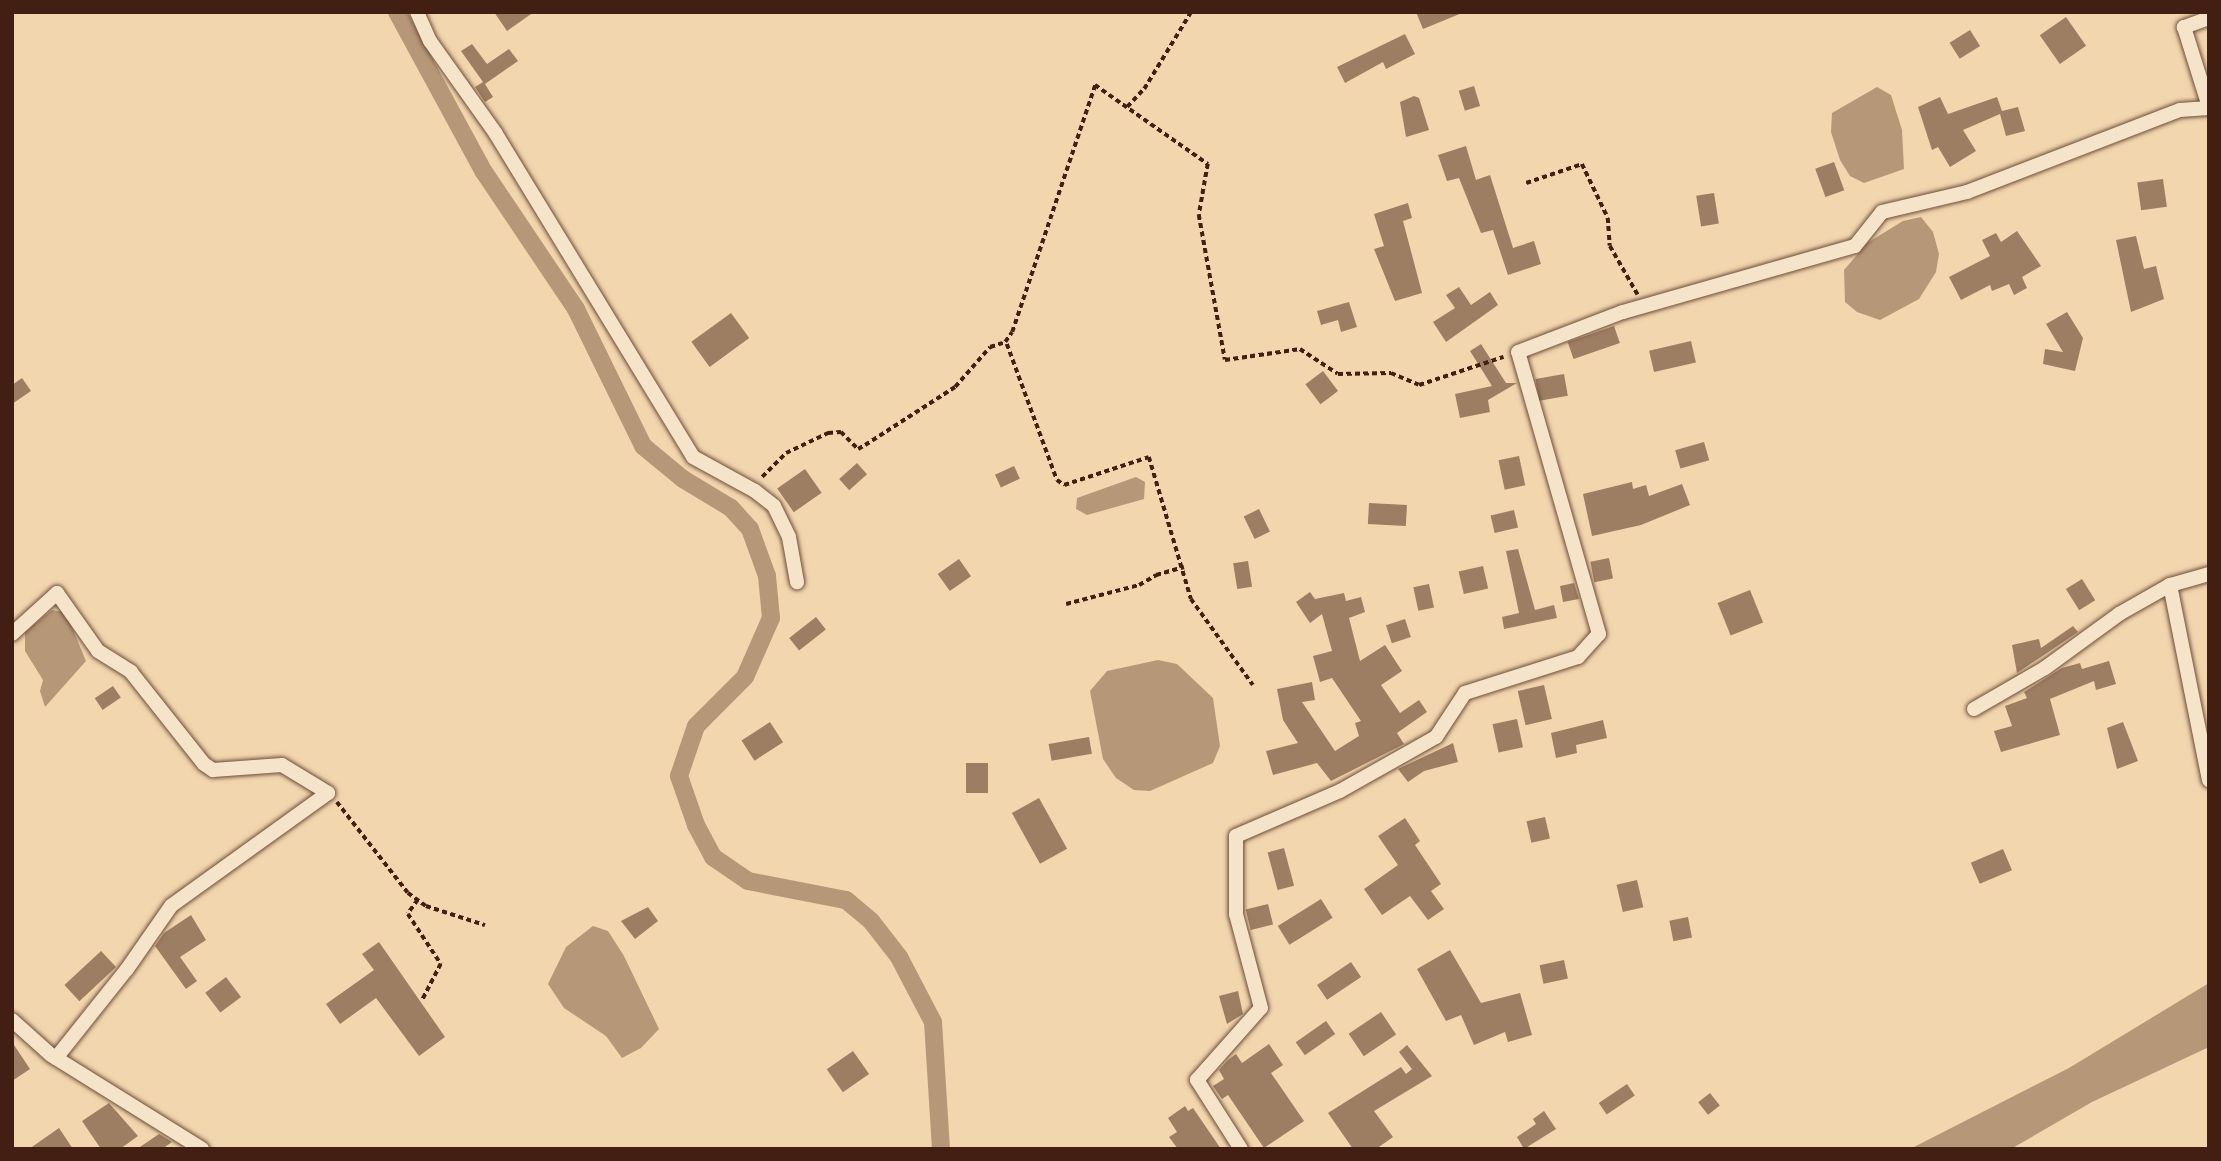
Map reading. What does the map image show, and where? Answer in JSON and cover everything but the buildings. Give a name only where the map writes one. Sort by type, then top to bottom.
[{"type":"street","points":[[417,12],[430,41],[495,135],[693,457],[750,488],[774,506],[789,537],[797,582]]},
{"type":"street","points":[[1241,1149],[1197,1080],[1261,1008],[1236,914],[1236,836],[1340,791],[1436,737],[1465,693],[1578,657],[1599,634],[1518,352],[1640,307],[1855,246],[1882,212],[1967,192],[2180,110],[2209,108],[2184,27],[2209,18]]},
{"type":"street","points":[[1974,709],[2045,668],[2119,614],[2170,585],[2209,574]]},
{"type":"street","points":[[2170,585],[2209,780]]},
{"type":"street","points":[[12,634],[57,593],[98,651],[131,672],[204,764],[213,770],[282,765],[328,793],[171,906],[127,969],[56,1058]]},
{"type":"street","points":[[12,1020],[56,1058],[202,1149]]},
{"type":"path","points":[[1126,107],[1144,89],[1191,12]]},
{"type":"path","points":[[750,488],[786,453],[828,433],[841,432],[858,449],[955,387],[990,347],[1005,342],[1026,293],[1095,85],[1208,164],[1199,215],[1225,360],[1300,349],[1338,374],[1391,373],[1419,385],[1518,352]]},
{"type":"path","points":[[1526,184],[1581,164],[1608,218],[1610,246],[1636,286],[1640,307]]},
{"type":"path","points":[[1007,344],[1057,480],[1064,485],[1149,457],[1184,567],[1191,600],[1253,685]]},
{"type":"path","points":[[1066,604],[1139,585],[1156,575],[1184,567]]},
{"type":"path","points":[[328,793],[353,817],[418,900],[485,925]]},
{"type":"path","points":[[418,900],[408,914],[441,964],[422,1001]]},
{"type":"shaded area","points":[[1877,87],[1891,95],[1902,130],[1904,169],[1864,183],[1850,176],[1840,160],[1831,132],[1832,113]]},
{"type":"shaded area","points":[[1921,217],[1933,232],[1939,254],[1936,272],[1919,299],[1880,320],[1857,312],[1845,302],[1844,270],[1867,243],[1903,221]]},
{"type":"shaded area","points":[[1136,477],[1145,482],[1144,499],[1087,515],[1076,509],[1077,498]]},
{"type":"shaded area","points":[[52,610],[63,612],[69,620],[86,661],[45,707],[40,691],[43,680],[25,651],[25,632]]},
{"type":"shaded area","points":[[1158,660],[1177,664],[1213,698],[1220,746],[1213,763],[1150,791],[1134,790],[1116,778],[1103,759],[1090,691],[1107,671]]},
{"type":"shaded area","points":[[593,926],[608,931],[624,956],[659,1029],[641,1048],[622,1058],[606,1036],[564,1008],[548,984],[566,947]]},
{"type":"shaded area","points":[[2209,983],[2209,1047],[2092,1102],[2011,1149],[1910,1149],[2069,1068]]},
{"type":"waterway","points":[[397,12],[484,172],[576,309],[643,446],[683,479],[731,508],[750,529],[767,576],[771,618],[745,677],[696,726],[679,776],[696,825],[713,857],[748,881],[846,900],[871,921],[899,957],[933,1022],[941,1149]]}]
